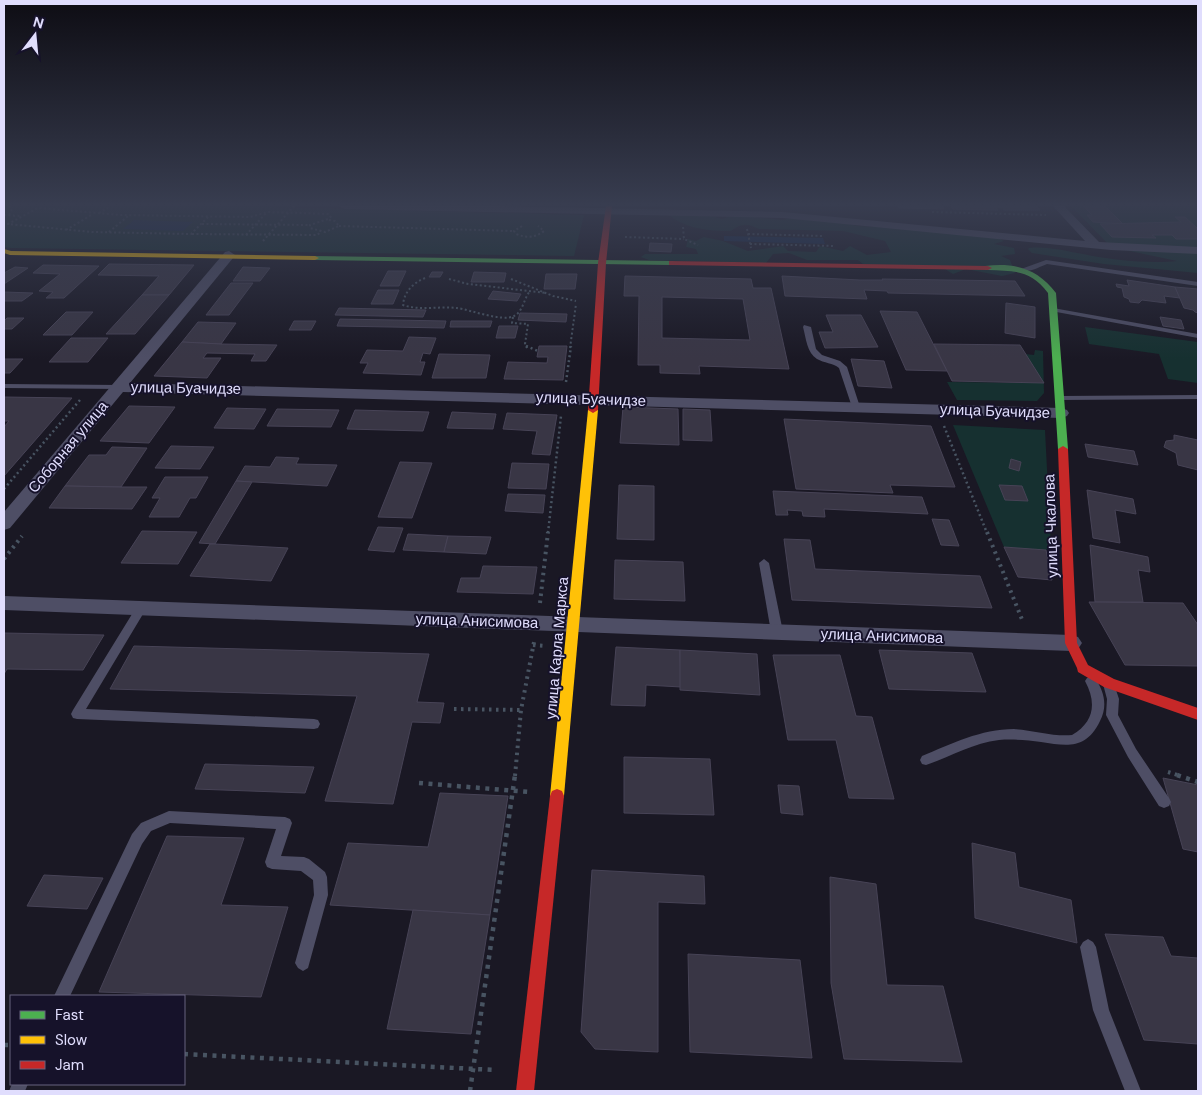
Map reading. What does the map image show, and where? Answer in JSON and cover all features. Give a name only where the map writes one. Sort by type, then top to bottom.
[{"type":"street","name":"Соборная улица","points":[[4,524],[228,257]]},
{"type":"street","points":[[294,257],[1024,269]]},
{"type":"street","name":"улица Карла Маркса","points":[[525,1091],[558,795],[574,625],[603,257]]},
{"type":"street","name":"улица Чкалова","points":[[1024,269],[1048,285],[1052,293],[1061,406],[1071,643],[1083,668]]},
{"type":"street","name":"улица Буачидзе","points":[[120,387],[937,409],[1061,406]]},
{"type":"street","name":"улица Анисимова","points":[[4,604],[1071,643]]},
{"type":"street","points":[[1083,668],[1109,683],[1198,714]]},
{"type":"lane","points":[[1024,269],[1046,262],[1198,284]]},
{"type":"lane","points":[[1054,310],[1198,336]]},
{"type":"lane","points":[[807,327],[812,349],[819,356],[838,363],[843,368],[856,407]]},
{"type":"lane","points":[[4,386],[120,387]]},
{"type":"lane","points":[[1061,406],[1198,397]]},
{"type":"lane","points":[[764,564],[777,632]]},
{"type":"lane","points":[[141,609],[77,714],[314,724]]},
{"type":"lane","points":[[926,760],[980,739],[1000,735],[1072,740],[1081,736],[1095,721],[1099,699],[1096,689],[1083,668]]},
{"type":"lane","points":[[1109,683],[1113,699],[1112,715],[1132,753],[1164,802]]},
{"type":"lane","points":[[62,995],[137,839],[146,827],[169,817],[285,823],[272,862],[304,864],[320,877],[321,895],[303,963]]},
{"type":"lane","points":[[1088,947],[1101,1010],[1133,1091]]},
{"type":"path","points":[[470,1091],[514,790],[521,710],[538,624],[563,398],[582,262]]},
{"type":"path","points":[[425,278],[418,281],[408,290],[403,305],[411,308],[456,308],[492,316],[513,316],[522,309],[525,297],[530,291]]},
{"type":"path","points":[[442,278],[468,284],[547,293]]},
{"type":"path","points":[[508,278],[547,293],[576,301]]},
{"type":"path","points":[[513,316],[512,324],[528,324],[525,344],[527,348],[538,351]]},
{"type":"path","points":[[937,409],[1031,642]]},
{"type":"path","points":[[454,710],[521,710]]},
{"type":"path","points":[[418,783],[558,795]]},
{"type":"path","points":[[185,1054],[527,1072]]},
{"type":"green space","points":[[641,257],[771,257],[766,263],[649,260]]},
{"type":"green space","points":[[800,257],[1003,257],[1010,260],[1015,273],[1002,276],[966,269],[953,274],[945,269],[867,267],[858,260],[807,260]]},
{"type":"green space","points":[[1059,257],[1101,257],[1143,262],[1177,261],[1159,257],[1198,257],[1198,273],[1104,264]]},
{"type":"green space","points":[[1085,327],[1198,342],[1198,383],[1168,379],[1159,354],[1089,344]]},
{"type":"green space","points":[[1035,350],[1043,351],[1044,393],[1037,401],[957,400],[947,382],[1043,383],[1025,354],[1034,355]]},
{"type":"green space","points":[[953,425],[1045,430],[1051,547],[1046,550],[1004,547]]},
{"type":"building","points":[[109,264],[194,265],[169,295],[142,295],[159,276],[98,275]]},
{"type":"building","points":[[43,265],[99,266],[64,298],[46,298],[53,292],[39,291],[60,274],[33,273]]},
{"type":"building","points":[[15,267],[28,268],[4,284],[4,273]]},
{"type":"building","points":[[243,267],[270,268],[260,281],[233,281]]},
{"type":"building","points":[[388,271],[406,271],[399,286],[380,286]]},
{"type":"building","points":[[432,272],[443,272],[440,277],[429,277]]},
{"type":"building","points":[[474,272],[506,273],[504,282],[471,282]]},
{"type":"building","points":[[546,274],[577,274],[575,289],[544,289]]},
{"type":"building","points":[[625,276],[751,279],[753,288],[771,288],[789,369],[699,366],[700,374],[660,373],[660,365],[638,365],[639,296],[624,296]],"holes":[[[662,297],[743,299],[750,340],[662,338]]]},
{"type":"building","points":[[782,276],[860,280],[1015,281],[1025,296],[888,293],[887,291],[864,290],[867,299],[785,296]]},
{"type":"building","points":[[1127,280],[1175,287],[1180,298],[1164,296],[1166,303],[1142,300],[1139,303],[1130,302],[1129,299],[1124,297],[1122,288],[1117,287],[1116,284],[1129,286]]},
{"type":"building","points":[[231,283],[253,283],[229,315],[206,315]]},
{"type":"building","points":[[1175,287],[1198,289],[1198,313],[1184,308]]},
{"type":"building","points":[[378,290],[399,290],[393,304],[371,304]]},
{"type":"building","points":[[493,291],[521,294],[517,301],[488,299]]},
{"type":"building","points":[[4,292],[33,293],[22,301],[4,301]]},
{"type":"building","points":[[142,295],[169,295],[135,334],[106,334]]},
{"type":"building","points":[[1006,303],[1035,307],[1035,338],[1005,333]]},
{"type":"building","points":[[339,308],[426,310],[423,317],[335,315]]},
{"type":"building","points":[[880,311],[917,312],[947,371],[906,370]]},
{"type":"building","points":[[66,312],[93,312],[72,335],[43,335]]},
{"type":"building","points":[[520,313],[567,314],[566,322],[518,320]]},
{"type":"building","points":[[826,315],[861,315],[878,347],[825,348],[819,332],[833,332]]},
{"type":"building","points":[[1160,317],[1181,320],[1184,329],[1163,326]]},
{"type":"building","points":[[7,318],[24,318],[12,329],[4,329],[4,321]]},
{"type":"building","points":[[340,319],[446,321],[444,328],[337,326]]},
{"type":"building","points":[[294,321],[316,321],[311,330],[289,330]]},
{"type":"building","points":[[451,321],[492,321],[490,327],[450,327]]},
{"type":"building","points":[[198,322],[236,323],[221,344],[182,342]]},
{"type":"building","points":[[499,326],[518,326],[515,338],[496,338]]},
{"type":"building","points":[[409,337],[436,338],[430,354],[423,353],[420,362],[425,362],[421,375],[363,373],[368,363],[360,363],[367,350],[403,351]]},
{"type":"building","points":[[71,338],[108,338],[88,362],[49,362]]},
{"type":"building","points":[[182,342],[277,345],[266,361],[251,361],[255,354],[207,353],[203,358],[221,358],[207,378],[154,376]]},
{"type":"building","points":[[934,344],[1020,345],[1044,383],[952,381]]},
{"type":"building","points":[[539,346],[567,346],[563,380],[504,379],[508,362],[547,363],[548,357],[537,357]]},
{"type":"building","points":[[439,354],[490,355],[486,378],[432,378]]},
{"type":"building","points":[[4,359],[23,359],[10,373],[4,373]]},
{"type":"building","points":[[851,359],[884,361],[892,388],[858,386]]},
{"type":"building","points":[[4,397],[72,398],[4,476],[4,427],[9,421],[4,421]]},
{"type":"building","points":[[129,406],[175,407],[149,443],[100,441]]},
{"type":"building","points":[[623,407],[678,409],[679,445],[620,443]]},
{"type":"building","points":[[227,408],[266,409],[254,429],[214,428]]},
{"type":"building","points":[[277,409],[339,410],[331,427],[267,426]]},
{"type":"building","points":[[683,409],[710,410],[712,441],[683,440]]},
{"type":"building","points":[[355,410],[429,412],[423,431],[347,429]]},
{"type":"building","points":[[452,412],[496,414],[493,429],[447,428]]},
{"type":"building","points":[[507,413],[557,415],[550,455],[532,454],[537,431],[503,429]]},
{"type":"building","points":[[784,419],[931,426],[955,487],[890,485],[893,493],[796,489]]},
{"type":"building","points":[[1174,435],[1198,440],[1198,470],[1178,465],[1176,453],[1164,447],[1166,441],[1174,440]]},
{"type":"building","points":[[1085,444],[1134,451],[1138,465],[1088,457]]},
{"type":"building","points":[[171,446],[214,447],[200,469],[155,468]]},
{"type":"building","points":[[112,447],[147,448],[121,487],[65,486],[89,455],[106,455]]},
{"type":"building","points":[[276,457],[299,458],[296,464],[337,465],[327,486],[236,481],[245,466],[270,467]]},
{"type":"building","points":[[1011,459],[1021,462],[1019,471],[1009,468]]},
{"type":"building","points":[[400,462],[432,463],[412,518],[378,517]]},
{"type":"building","points":[[512,463],[549,464],[546,489],[508,488]]},
{"type":"building","points":[[165,477],[208,477],[196,498],[190,498],[179,517],[149,517],[160,498],[152,498]]},
{"type":"building","points":[[236,481],[252,482],[215,544],[199,543]]},
{"type":"building","points":[[619,485],[654,486],[654,540],[617,539]]},
{"type":"building","points":[[999,485],[1022,486],[1028,501],[1005,500]]},
{"type":"building","points":[[65,486],[147,487],[132,509],[49,508]]},
{"type":"building","points":[[1087,490],[1133,499],[1136,514],[1115,510],[1120,543],[1093,538]]},
{"type":"building","points":[[773,491],[922,497],[928,514],[824,509],[825,517],[803,516],[802,511],[787,510],[788,515],[776,515]]},
{"type":"building","points":[[508,494],[545,495],[543,513],[505,511]]},
{"type":"building","points":[[932,519],[949,520],[959,546],[941,545]]},
{"type":"building","points":[[378,527],[403,528],[394,552],[368,550]]},
{"type":"building","points":[[142,531],[197,532],[178,564],[121,563]]},
{"type":"building","points":[[408,534],[448,536],[444,552],[403,550]]},
{"type":"building","points":[[448,536],[491,537],[486,554],[444,552]]},
{"type":"building","points":[[784,539],[810,540],[815,569],[980,576],[992,608],[792,600]]},
{"type":"building","points":[[210,544],[288,548],[271,581],[190,576]]},
{"type":"building","points":[[1090,545],[1148,557],[1150,572],[1138,570],[1143,602],[1095,602]]},
{"type":"building","points":[[1004,547],[1046,550],[1052,580],[1018,577]]},
{"type":"building","points":[[615,560],[683,562],[685,601],[614,599]]},
{"type":"building","points":[[483,566],[537,567],[533,594],[457,592],[461,578],[480,578]]},
{"type":"building","points":[[1089,602],[1183,603],[1198,625],[1198,666],[1125,665]]},
{"type":"building","points":[[4,633],[104,635],[83,670],[7,669],[4,674]]},
{"type":"building","points":[[134,646],[429,654],[417,702],[444,703],[440,723],[412,722],[393,804],[325,801],[357,696],[110,689]]},
{"type":"building","points":[[616,647],[680,650],[681,687],[646,685],[645,706],[611,705]]},
{"type":"building","points":[[680,650],[757,654],[760,695],[680,690]]},
{"type":"building","points":[[879,650],[972,653],[986,692],[889,689]]},
{"type":"building","points":[[773,655],[840,655],[856,716],[872,717],[894,799],[849,798],[836,740],[788,740]]},
{"type":"building","points":[[624,757],[710,759],[714,815],[624,813]]},
{"type":"building","points":[[205,764],[314,767],[305,793],[195,789]]},
{"type":"building","points":[[1163,778],[1198,785],[1198,852],[1183,849]]},
{"type":"building","points":[[778,785],[799,786],[803,815],[781,813]]},
{"type":"building","points":[[440,793],[508,796],[490,915],[330,905],[348,843],[428,847]]},
{"type":"building","points":[[167,836],[244,838],[221,905],[288,907],[261,997],[99,992]]},
{"type":"building","points":[[972,843],[1015,853],[1019,887],[1071,900],[1077,943],[975,918]]},
{"type":"building","points":[[592,870],[704,876],[705,904],[658,902],[658,1052],[595,1049],[581,1032]]},
{"type":"building","points":[[44,875],[103,878],[87,909],[27,906]]},
{"type":"building","points":[[830,877],[876,884],[887,985],[943,986],[962,1062],[844,1059],[831,983]]},
{"type":"building","points":[[413,910],[490,915],[471,1034],[387,1029]]},
{"type":"building","points":[[1105,934],[1163,937],[1171,956],[1198,958],[1198,1044],[1144,1040]]},
{"type":"building","points":[[688,954],[800,960],[812,1058],[690,1052]]},
{"type":"traffic: fast","points":[[315,258],[672,263]]},
{"type":"traffic: fast","points":[[988,268],[1017,269],[1032,273],[1052,293],[1063,449]]},
{"type":"traffic: slow","points":[[260,257],[315,258]]},
{"type":"traffic: slow","points":[[557,796],[593,410]]},
{"type":"traffic: jam","points":[[593,410],[603,257]]},
{"type":"traffic: jam","points":[[672,263],[988,268]]},
{"type":"traffic: jam","points":[[1063,449],[1071,643],[1083,668],[1109,683],[1198,714]]},
{"type":"traffic: jam","points":[[525,1091],[557,796]]}]
